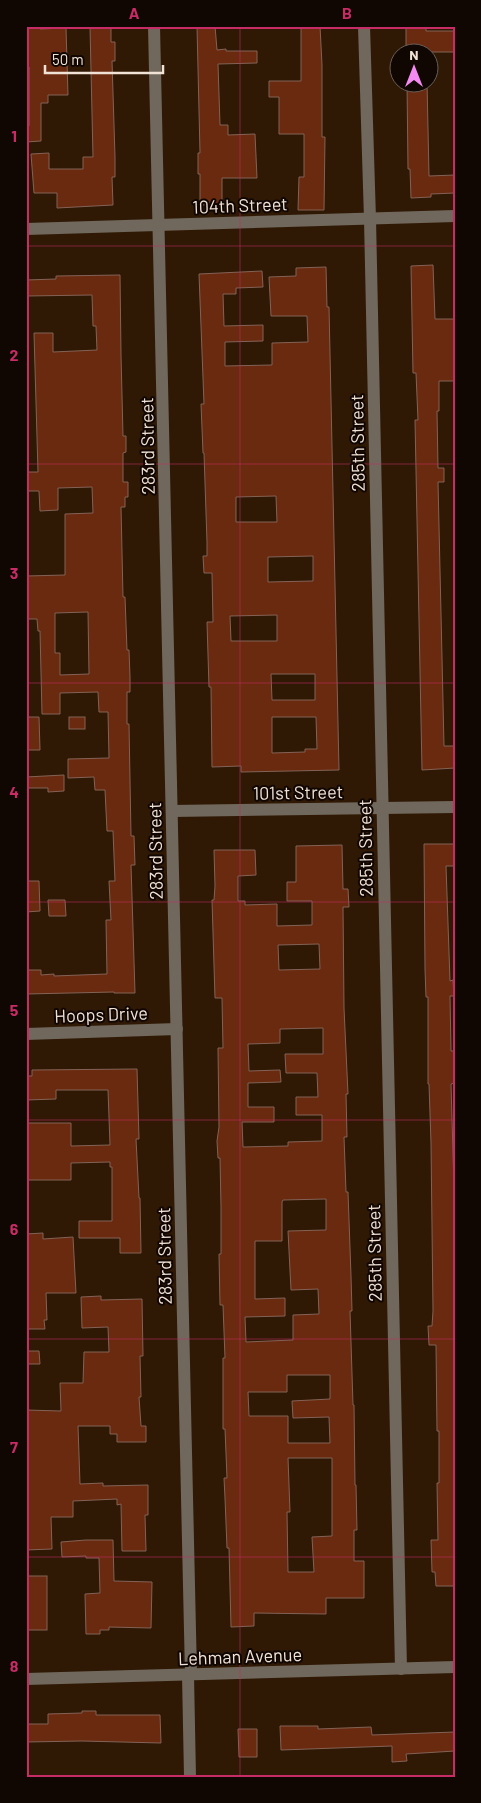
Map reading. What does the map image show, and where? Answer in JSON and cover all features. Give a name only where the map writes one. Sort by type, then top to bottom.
[{"type":"street","name":"283rd Street","points":[[154,26],[177,1029],[190,1777]]},
{"type":"street","name":"285th Street","points":[[364,26],[370,219],[401,1669]]},
{"type":"street","name":"104th Street","points":[[26,229],[455,216]]},
{"type":"street","name":"101st Street","points":[[172,811],[455,807]]},
{"type":"street","name":"Hoops Drive","points":[[26,1034],[177,1029]]},
{"type":"street","name":"Lehman Avenue","points":[[26,1679],[455,1667]]},
{"type":"building","points":[[27,26],[40,26],[40,29],[66,28],[68,95],[48,95],[48,103],[41,103],[41,141],[26,142],[26,126],[29,126]]},
{"type":"building","points":[[111,26],[111,42],[115,42],[115,61],[112,61],[115,157],[115,177],[112,177],[113,205],[57,208],[57,193],[34,193],[31,154],[49,153],[49,169],[83,169],[83,157],[93,157],[90,27]]},
{"type":"building","points":[[197,26],[215,26],[217,50],[257,51],[257,63],[218,64],[220,125],[228,125],[228,135],[255,134],[257,178],[222,178],[222,205],[200,205]]},
{"type":"building","points":[[301,26],[320,26],[322,137],[325,137],[324,210],[298,210],[299,177],[304,177],[304,134],[279,134],[279,97],[269,97],[269,81],[301,81]]},
{"type":"building","points":[[406,26],[426,26],[426,31],[455,31],[455,52],[438,52],[438,42],[406,42]]},
{"type":"building","points":[[407,92],[427,92],[429,176],[455,175],[455,193],[431,194],[431,197],[411,198],[410,169],[408,169]]},
{"type":"building","points":[[433,265],[435,319],[455,319],[455,381],[439,381],[439,411],[437,411],[438,468],[444,468],[444,482],[438,482],[444,746],[455,746],[455,768],[422,770],[415,420],[418,420],[416,373],[413,373],[411,266]]},
{"type":"building","points":[[326,267],[327,307],[329,307],[339,770],[241,772],[241,766],[212,767],[211,687],[209,687],[207,622],[213,622],[212,573],[204,573],[203,556],[207,556],[207,542],[201,404],[204,404],[199,274],[262,271],[263,287],[236,288],[236,294],[223,294],[224,326],[263,325],[263,341],[225,342],[225,366],[272,365],[272,343],[308,342],[307,316],[271,316],[269,277],[296,276],[296,268]],"holes":[[[276,496],[277,522],[236,522],[236,497]],[[313,556],[313,581],[268,582],[268,557]],[[277,615],[277,641],[231,641],[230,616]],[[271,674],[315,674],[315,700],[272,700]],[[272,717],[316,717],[317,749],[305,749],[305,752],[272,753]]]},
{"type":"building","points":[[120,275],[123,436],[126,436],[126,452],[123,453],[123,482],[128,482],[128,497],[125,497],[125,507],[121,507],[123,597],[125,597],[130,677],[130,692],[127,692],[127,724],[129,724],[131,836],[134,836],[135,865],[131,865],[135,993],[26,994],[26,970],[41,970],[41,975],[54,974],[54,976],[107,974],[106,920],[111,920],[109,881],[115,881],[113,831],[107,831],[105,790],[95,790],[94,777],[68,778],[68,759],[109,758],[108,712],[99,712],[98,692],[60,693],[60,714],[42,714],[40,631],[38,631],[37,619],[26,619],[26,576],[65,575],[65,514],[93,513],[92,487],[58,488],[58,510],[40,511],[39,491],[26,491],[26,472],[38,472],[34,333],[53,333],[53,352],[97,350],[96,326],[93,326],[92,295],[26,296],[26,280],[56,279],[56,276]],"holes":[[[88,612],[89,674],[60,675],[60,653],[55,653],[55,613]]]},
{"type":"building","points":[[26,717],[39,717],[40,750],[26,750]]},
{"type":"building","points":[[69,717],[85,717],[85,729],[69,729]]},
{"type":"building","points":[[64,775],[64,791],[48,792],[48,788],[26,788],[26,777]]},
{"type":"building","points":[[424,844],[455,844],[455,866],[446,866],[450,981],[453,980],[454,996],[450,996],[451,1051],[454,1051],[455,1064],[455,1083],[451,1084],[455,1222],[455,1586],[436,1586],[435,1572],[432,1572],[431,1540],[438,1540],[437,1483],[439,1483],[439,1431],[437,1431],[436,1345],[429,1345],[428,1326],[432,1326],[433,1311]]},
{"type":"building","points":[[342,845],[343,889],[348,889],[349,907],[343,907],[344,1008],[348,1094],[346,1094],[347,1137],[344,1137],[352,1311],[350,1311],[357,1530],[354,1530],[354,1561],[364,1561],[364,1598],[326,1598],[326,1614],[254,1613],[254,1626],[231,1627],[229,1548],[227,1548],[224,1478],[227,1478],[225,1429],[223,1429],[223,1358],[225,1358],[223,1305],[220,1305],[219,1254],[221,1254],[221,1207],[220,1158],[218,1158],[217,1141],[219,1127],[218,1048],[223,1048],[222,998],[215,998],[212,900],[214,900],[215,886],[214,850],[255,850],[256,875],[238,876],[238,901],[245,901],[245,905],[277,904],[277,926],[312,925],[312,901],[287,901],[287,882],[296,882],[296,846]],"holes":[[[319,944],[320,969],[279,970],[278,945]],[[323,1028],[323,1054],[285,1054],[286,1073],[317,1073],[318,1097],[296,1097],[296,1115],[322,1115],[322,1141],[288,1142],[288,1146],[243,1147],[242,1122],[274,1122],[274,1107],[248,1107],[248,1083],[281,1082],[280,1070],[249,1071],[248,1044],[280,1043],[280,1029]],[[326,1199],[326,1230],[288,1231],[291,1290],[318,1289],[319,1314],[293,1315],[293,1340],[246,1342],[245,1317],[285,1316],[285,1298],[255,1299],[255,1241],[282,1241],[283,1200]],[[287,1375],[330,1375],[330,1399],[292,1401],[293,1418],[329,1417],[330,1443],[288,1443],[288,1416],[249,1416],[248,1392],[287,1392]],[[288,1458],[332,1458],[332,1536],[312,1537],[314,1572],[288,1572],[287,1512],[290,1512]]]},
{"type":"building","points":[[26,881],[39,881],[40,911],[26,912]]},
{"type":"building","points":[[48,900],[65,900],[66,916],[49,916]]},
{"type":"building","points":[[137,1069],[139,1139],[136,1139],[141,1253],[120,1253],[120,1238],[79,1238],[79,1221],[112,1221],[112,1167],[110,1167],[110,1162],[71,1163],[71,1180],[26,1180],[26,1123],[71,1123],[71,1146],[110,1145],[108,1090],[56,1090],[56,1099],[26,1100],[26,1076],[32,1076],[32,1070]]},
{"type":"building","points":[[43,1233],[43,1239],[73,1237],[76,1293],[46,1293],[47,1320],[44,1320],[45,1329],[26,1329],[26,1234]]},
{"type":"building","points":[[101,1296],[101,1300],[142,1299],[143,1356],[140,1356],[141,1397],[139,1397],[141,1426],[146,1426],[146,1442],[117,1442],[117,1434],[110,1434],[110,1426],[78,1426],[80,1484],[103,1483],[103,1486],[148,1485],[148,1515],[145,1515],[146,1551],[122,1551],[121,1504],[117,1505],[117,1499],[73,1501],[73,1517],[51,1517],[52,1549],[26,1550],[26,1410],[61,1411],[60,1383],[83,1383],[84,1352],[109,1352],[108,1327],[82,1328],[81,1297]]},
{"type":"building","points":[[26,1351],[39,1351],[40,1364],[26,1364]]},
{"type":"building","points":[[113,1540],[114,1581],[152,1582],[151,1628],[109,1627],[109,1630],[100,1630],[100,1634],[86,1634],[85,1594],[100,1593],[99,1558],[86,1558],[86,1556],[62,1557],[61,1542]]},
{"type":"building","points":[[26,1576],[47,1576],[47,1630],[26,1630]]},
{"type":"building","points":[[82,1711],[96,1711],[96,1715],[160,1715],[161,1743],[26,1742],[26,1724],[48,1724],[48,1714],[82,1713]]},
{"type":"building","points":[[280,1726],[318,1726],[318,1729],[371,1727],[372,1735],[455,1732],[455,1751],[406,1754],[407,1761],[392,1762],[392,1746],[281,1750]]},
{"type":"building","points":[[238,1729],[257,1729],[257,1757],[239,1757]]}]
